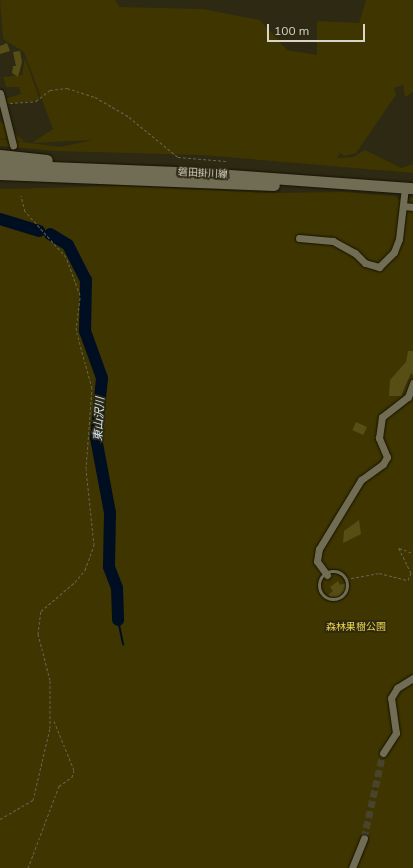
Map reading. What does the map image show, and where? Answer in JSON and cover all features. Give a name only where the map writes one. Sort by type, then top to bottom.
[{"type":"main road","points":[[0,155],[202,173]]},
{"type":"main road","name":"磐田掛川線","points":[[0,165],[202,173],[409,188]]},
{"type":"main road","name":"磐田掛川線","points":[[0,174],[119,180],[409,188]]},
{"type":"main road","points":[[0,182],[119,180]]},
{"type":"street","points":[[0,93],[13,145]]},
{"type":"street","points":[[299,238],[333,241],[355,253],[364,263],[379,267],[394,252],[403,206],[409,188]]},
{"type":"street","points":[[403,206],[413,207]]},
{"type":"street","points":[[327,574],[317,561],[319,549],[361,480],[383,464],[387,457],[379,438],[382,417],[408,397],[413,383]]},
{"type":"street","points":[[383,753],[396,733],[391,698],[397,688],[413,678]]},
{"type":"street","points":[[352,868],[364,838]]},
{"type":"lane","points":[[337,573],[346,579],[346,594],[332,599],[321,588],[327,574],[337,573]]},
{"type":"path","points":[[2,104],[36,101],[50,90],[67,88],[95,97],[129,117],[178,157],[226,161]]},
{"type":"path","points":[[0,819],[33,800],[50,728],[50,680],[38,634],[41,611],[75,582],[85,570],[94,545],[86,470],[92,388],[77,341],[76,318],[80,296],[66,257],[25,211],[21,196]]},
{"type":"path","points":[[346,579],[379,573],[408,580],[411,573],[399,548],[413,553]]},
{"type":"path","points":[[28,868],[59,786],[72,777],[74,770],[54,722]]},
{"type":"green space","points":[[0,0],[115,0],[120,7],[203,9],[260,20],[287,50],[317,55],[317,21],[359,23],[366,0],[413,0],[413,92],[405,97],[403,85],[394,88],[396,95],[356,153],[344,156],[340,153],[337,158],[353,157],[365,150],[401,168],[413,164],[413,173],[202,155],[55,151],[0,146],[0,139],[60,147],[93,140],[32,143],[53,129],[24,52],[3,39]]},
{"type":"green space","points":[[25,58],[40,100],[7,104],[7,98],[21,94],[19,87],[6,87],[3,77],[22,75]]},
{"type":"green space","points":[[0,121],[25,142],[0,138]]},
{"type":"green space","name":"森林果樹公園","points":[[121,186],[270,193],[343,192],[395,196],[403,204],[413,196],[413,868],[0,868],[0,189]]},
{"type":"building","points":[[7,43],[10,51],[0,54],[0,46]]},
{"type":"building","points":[[20,51],[22,62],[18,77],[12,73],[13,66],[16,66],[13,52]]},
{"type":"building","points":[[408,351],[413,351],[413,375],[411,373],[401,396],[389,396],[390,380],[406,362]]},
{"type":"building","points":[[356,422],[367,427],[363,435],[352,430]]},
{"type":"building","points":[[359,520],[361,534],[343,543],[344,531]]},
{"type":"building","points":[[338,581],[340,585],[346,583],[347,588],[339,597],[332,598],[328,595],[333,591],[330,587]]},
{"type":"waterway","name":"東山沢川","points":[[0,219],[39,231]]},
{"type":"waterway","name":"東山沢川","points":[[50,234],[68,245],[86,280],[85,331],[102,378],[96,438],[110,513],[109,567],[117,588],[118,620]]},
{"type":"waterway","points":[[118,620],[123,644]]},
{"type":"tunnel","points":[[364,838],[383,753]]}]
